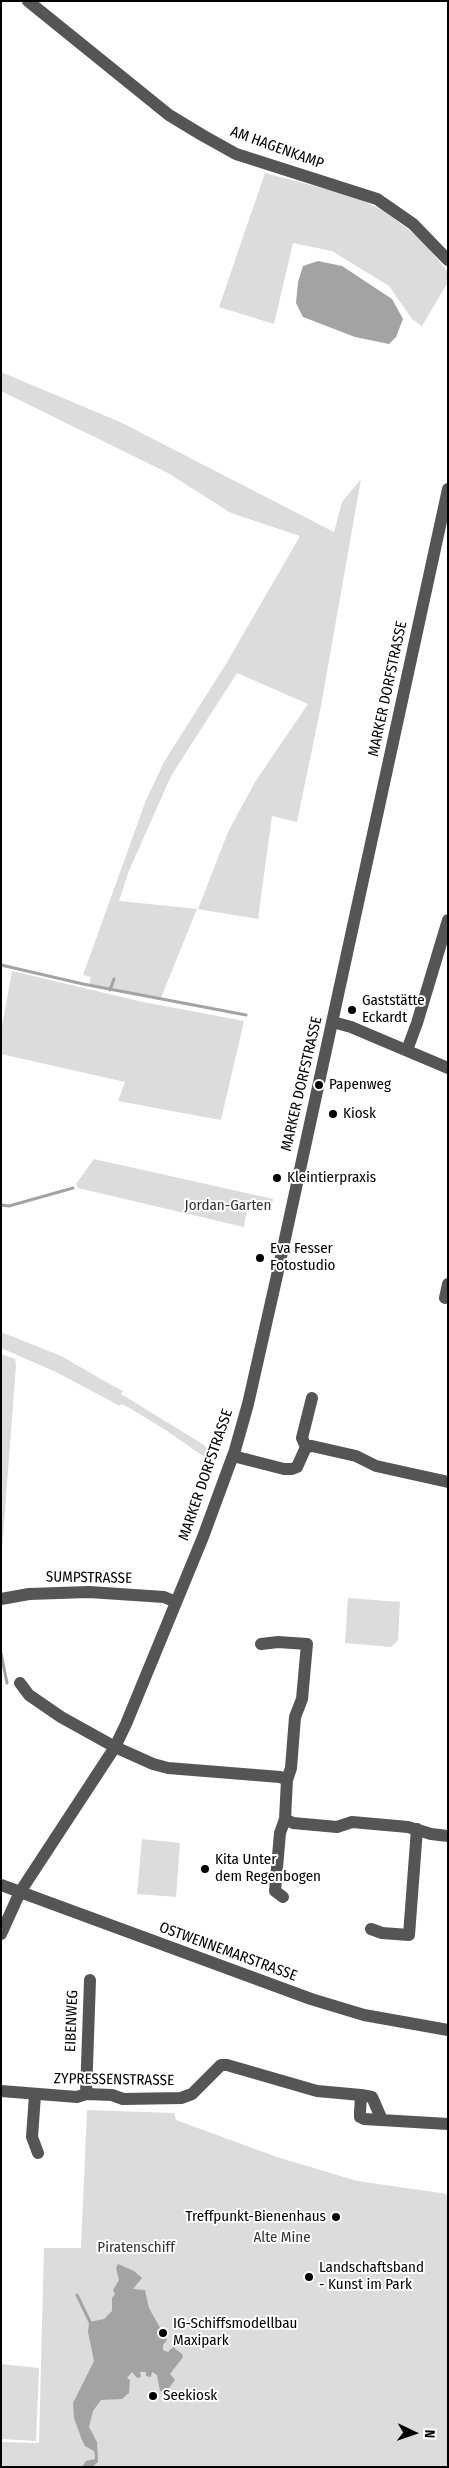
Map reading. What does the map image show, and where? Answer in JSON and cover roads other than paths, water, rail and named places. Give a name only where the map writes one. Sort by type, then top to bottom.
[{"type":"street","name":"AM HAGENKAMP","points":[[28,1],[162,109],[202,135],[236,154],[378,199],[413,224],[448,260]]},
{"type":"street","name":"MARKER DORFSTRASSE","points":[[1,1934],[24,1887],[47,1848],[115,1746],[135,1704],[203,1537],[233,1456],[248,1404],[333,1022],[448,489]]},
{"type":"street","points":[[407,1050],[443,955],[448,920]]},
{"type":"street","points":[[333,1022],[448,1068]]},
{"type":"street","points":[[445,1298],[448,1284]]},
{"type":"street","points":[[233,1456],[284,1469],[297,1467],[306,1447],[302,1438],[312,1398]]},
{"type":"street","points":[[306,1447],[321,1447],[356,1456],[376,1466],[448,1482]]},
{"type":"street","name":"SUMPSTRASSE","points":[[1,1599],[29,1594],[89,1592],[153,1596],[176,1602]]},
{"type":"street","points":[[261,1644],[278,1642],[307,1644],[302,1700],[295,1717],[291,1768],[287,1780],[285,1819],[280,1833],[275,1891],[283,1897]]},
{"type":"street","points":[[20,1683],[29,1695],[61,1718],[115,1746],[168,1768],[280,1777],[287,1780]]},
{"type":"street","points":[[285,1819],[292,1823],[337,1826],[352,1822],[417,1829],[431,1834],[448,1836]]},
{"type":"street","points":[[371,1929],[382,1933],[409,1935],[417,1829]]},
{"type":"street","name":"OSTWENNEMARSTRASSE","points":[[1,1885],[24,1887],[311,1999],[364,2015],[448,2030]]},
{"type":"street","name":"EIBENWEG","points":[[86,2094],[90,1980]]},
{"type":"street","name":"ZYPRESSENSTRASSE","points":[[1,2091],[77,2097],[86,2094],[112,2095],[130,2099],[186,2097],[192,2094],[221,2065],[227,2065],[317,2091],[360,2095]]},
{"type":"street","points":[[35,2095],[32,2137],[38,2153]]},
{"type":"street","points":[[382,2120],[372,2097],[360,2095],[360,2117],[382,2120],[448,2124]]},
{"type":"waterway","points":[[1,965],[83,984],[246,1015]]},
{"type":"waterway","points":[[110,990],[114,979]]},
{"type":"waterway","points":[[1,1205],[9,1206],[73,1188]]},
{"type":"waterway","points":[[1,1653],[7,1683]]},
{"type":"waterway","points":[[77,2295],[90,2322]]},
{"type":"place","name":"Gaststätte Eckardt","points":[[352,1010]]},
{"type":"place","name":"Papenweg","points":[[319,1085]]},
{"type":"place","name":"Kiosk","points":[[333,1114]]},
{"type":"place","name":"Kleintierpraxis","points":[[277,1178]]},
{"type":"place","name":"Eva Fesser Fotostudio","points":[[260,1258]]},
{"type":"place","name":"Kita Unter dem Regenbogen","points":[[205,1869]]},
{"type":"place","name":"Treffpunkt-Bienenhaus","points":[[336,2217]]},
{"type":"place","name":"Landschaftsband - Kunst im Park","points":[[309,2277]]},
{"type":"place","name":"IG-Schiffsmodellbau Maxipark","points":[[163,2333]]},
{"type":"place","name":"Seekiosk","points":[[153,2396]]},
{"type":"park label","name":"Jordan-Garten","points":[[228,1206]]},
{"type":"park label","name":"Alte Mine","points":[[282,2238]]},
{"type":"park label","name":"Piratenschiff","points":[[136,2248]]}]
